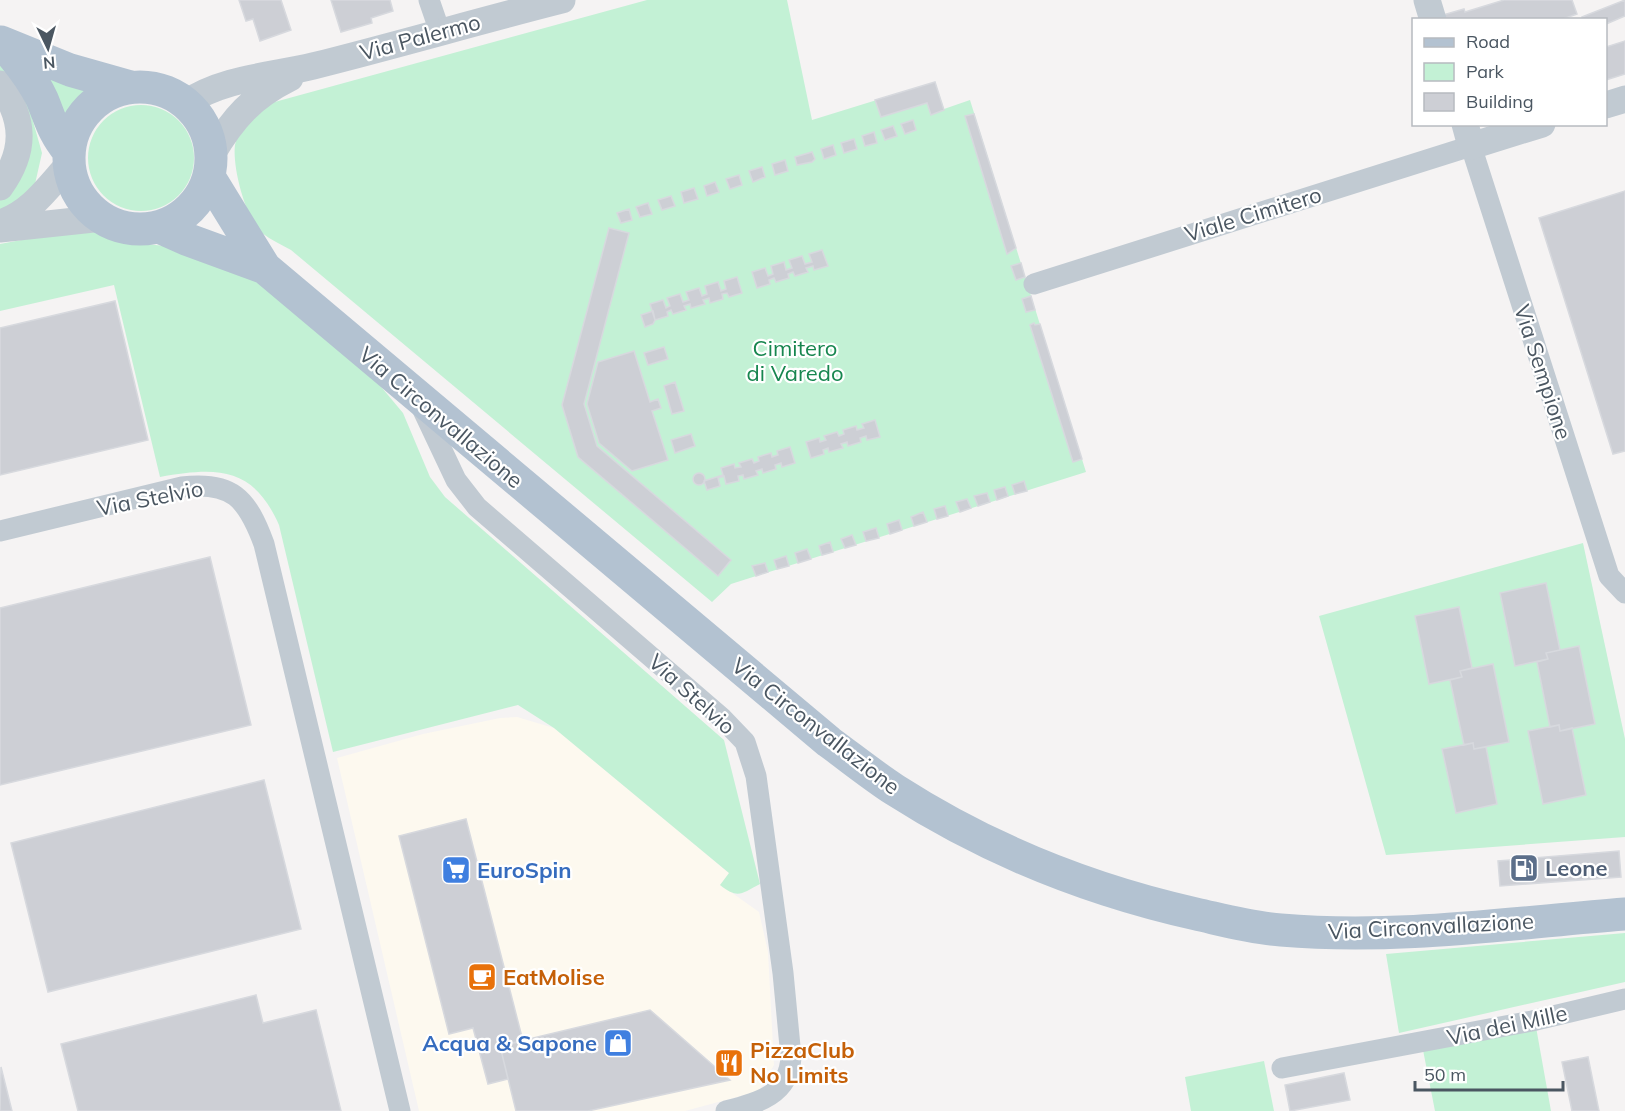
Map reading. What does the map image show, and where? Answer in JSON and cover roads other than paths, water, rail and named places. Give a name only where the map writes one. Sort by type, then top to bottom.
[{"type":"main road","points":[[0,42],[70,70],[130,87],[160,89],[186,102],[204,126],[211,165],[199,199],[181,216],[159,226],[140,229],[121,226],[103,218],[80,195],[69,158],[54,134],[41,98],[26,70],[0,42]]},
{"type":"main road","points":[[69,158],[75,129],[88,109],[107,94],[130,87]]},
{"type":"main road","name":"Via Circonvallazione","points":[[211,165],[265,267]]},
{"type":"main road","name":"Via Circonvallazione","points":[[159,226],[186,239],[265,267],[829,742],[895,789],[965,831],[1033,863],[1101,889],[1163,907],[1279,930],[1388,932],[1625,914]]},
{"type":"street","points":[[429,0],[440,32]]},
{"type":"street","name":"Via Palermo","points":[[186,102],[199,94],[224,85],[312,66],[562,0]]},
{"type":"street","points":[[1427,0],[1432,18]]},
{"type":"street","name":"Via Palermo","points":[[211,165],[241,112],[262,92],[312,66]]},
{"type":"street","points":[[0,84],[14,103],[20,130],[16,160],[0,187]]},
{"type":"street","points":[[1607,104],[1625,99]]},
{"type":"street","points":[[1468,135],[1529,126]]},
{"type":"street","name":"Viale Cimitero","points":[[1034,284],[1468,135]]},
{"type":"street","name":"Via Sempione","points":[[1468,135],[1609,576],[1625,593]]},
{"type":"street","points":[[0,223],[23,212],[40,198],[69,158]]},
{"type":"street","points":[[0,229],[103,218]]},
{"type":"street","name":"Via Stelvio","points":[[417,397],[456,480],[477,507],[722,718],[745,742],[758,793],[783,973],[791,1057],[790,1070],[773,1095],[757,1104],[726,1111]]},
{"type":"street","name":"Via Stelvio","points":[[0,531],[182,487],[208,484],[228,491],[250,512],[264,544],[400,1111]]},
{"type":"street","name":"Via dei Mille","points":[[1282,1068],[1532,1021],[1625,999]]},
{"type":"place","name":"Leone","points":[[1524,868]]},
{"type":"place","name":"EuroSpin","points":[[456,870]]},
{"type":"place","name":"EatMolise","points":[[482,977]]},
{"type":"place","name":"Acqua & Sapone","points":[[618,1043]]},
{"type":"place","name":"PizzaClub No Limits","points":[[729,1063]]},
{"type":"park label","name":"Cimitero di Varedo","points":[[795,360]]}]
